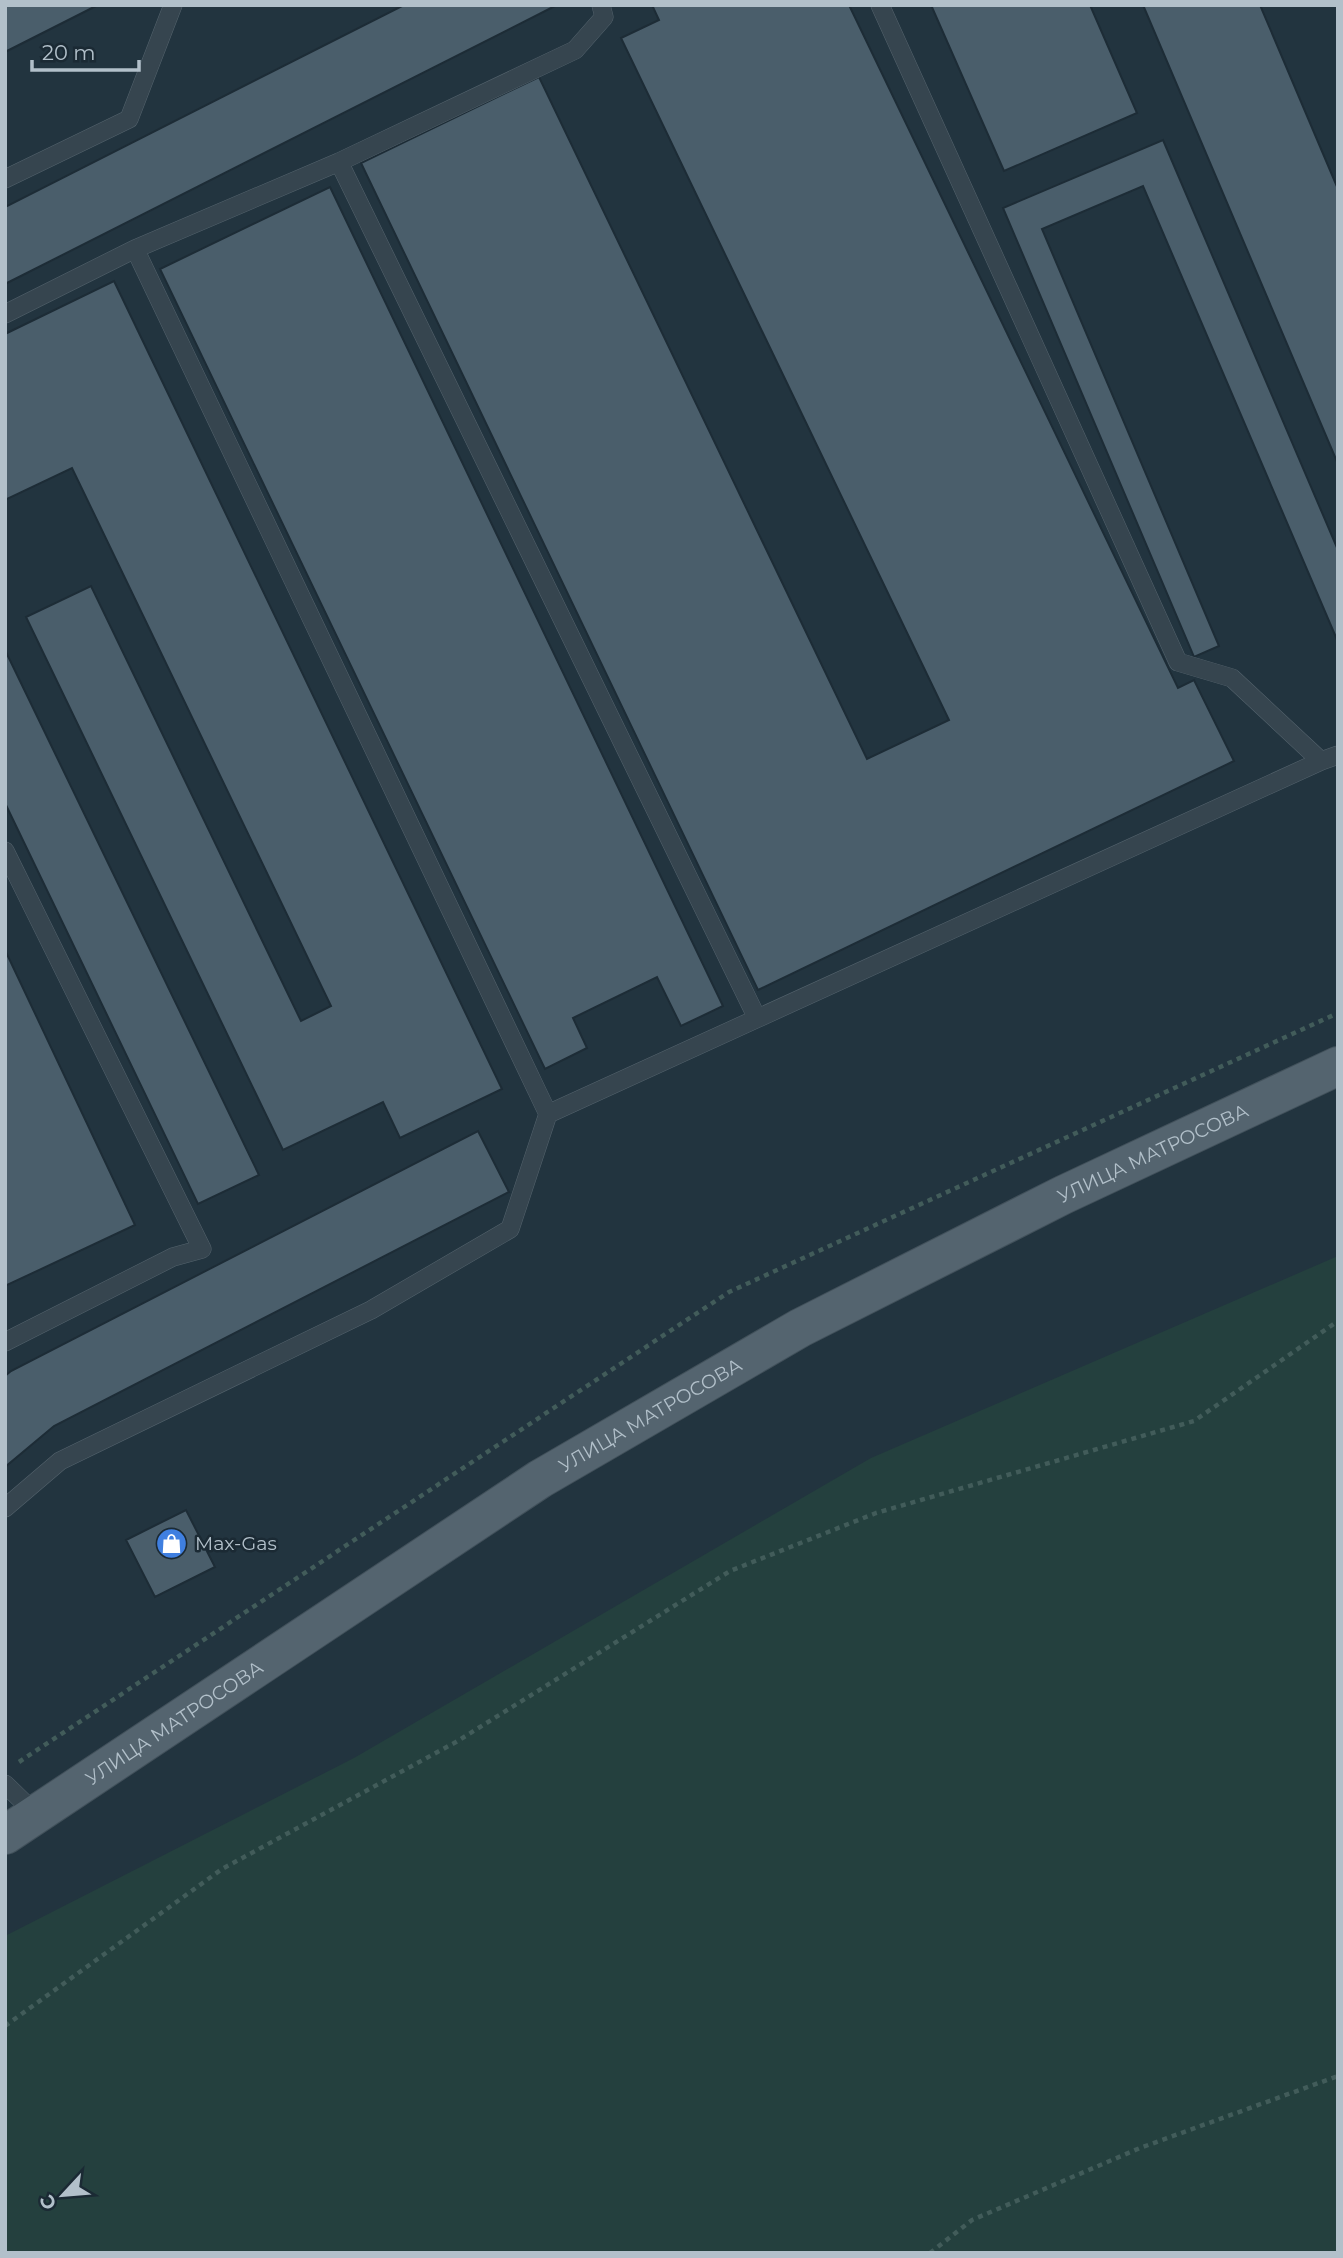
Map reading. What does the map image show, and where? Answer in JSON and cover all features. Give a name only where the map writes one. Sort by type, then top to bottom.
[{"type":"main road","name":"УЛИЦА МАТРОСОВА","points":[[20,1825],[540,1479],[800,1328],[1063,1195],[1338,1066]]},
{"type":"lane","points":[[5,179],[129,118],[173,5]]},
{"type":"lane","points":[[5,314],[135,249],[338,162],[575,50],[604,17],[601,5]]},
{"type":"lane","points":[[548,1114],[1329,758],[1232,678],[1178,662],[880,5]]},
{"type":"lane","points":[[338,162],[757,1018]]},
{"type":"lane","points":[[5,1508],[60,1461],[371,1310],[510,1229],[548,1114],[135,249]]},
{"type":"lane","points":[[5,851],[202,1249],[173,1257],[5,1342]]},
{"type":"lane","points":[[5,1784],[20,1825]]},
{"type":"path","points":[[5,2026],[222,1869],[456,1742],[730,1571],[876,1513],[1194,1420],[1338,1321]]},
{"type":"path","points":[[930,2253],[972,2220],[1140,2148],[1338,2076]]},
{"type":"green space","points":[[1338,1256],[1338,2253],[5,2253],[7,1935],[354,1758],[871,1458]]},
{"type":"building","points":[[5,5],[98,5],[5,52]]},
{"type":"building","points":[[404,5],[557,5],[5,284],[5,207]]},
{"type":"building","points":[[652,5],[849,5],[1178,688],[1194,680],[1234,761],[758,990],[361,163],[539,77],[867,759],[949,720],[621,38],[659,20]]},
{"type":"building","points":[[931,5],[1090,5],[1137,113],[1004,171]]},
{"type":"building","points":[[1143,5],[1260,5],[1338,189],[1338,464]]},
{"type":"building","points":[[1163,140],[1338,550],[1338,642],[1143,186],[1042,229],[1219,646],[1194,657],[1003,208]]},
{"type":"building","points":[[330,187],[723,1006],[681,1026],[657,977],[573,1018],[587,1048],[545,1069],[160,269]]},
{"type":"building","points":[[114,281],[502,1089],[400,1138],[383,1102],[283,1150],[26,617],[91,586],[301,1021],[331,1006],[72,468],[5,500],[5,334]]},
{"type":"building","points":[[5,650],[259,1175],[198,1204],[5,803]]},
{"type":"building","points":[[5,950],[135,1225],[5,1286]]},
{"type":"building","points":[[478,1131],[509,1192],[54,1426],[5,1467],[5,1376],[11,1371]]},
{"type":"building","points":[[186,1510],[215,1567],[155,1597],[126,1540]]},
{"type":"place","name":"Max-Gas","points":[[172,1543]]}]
